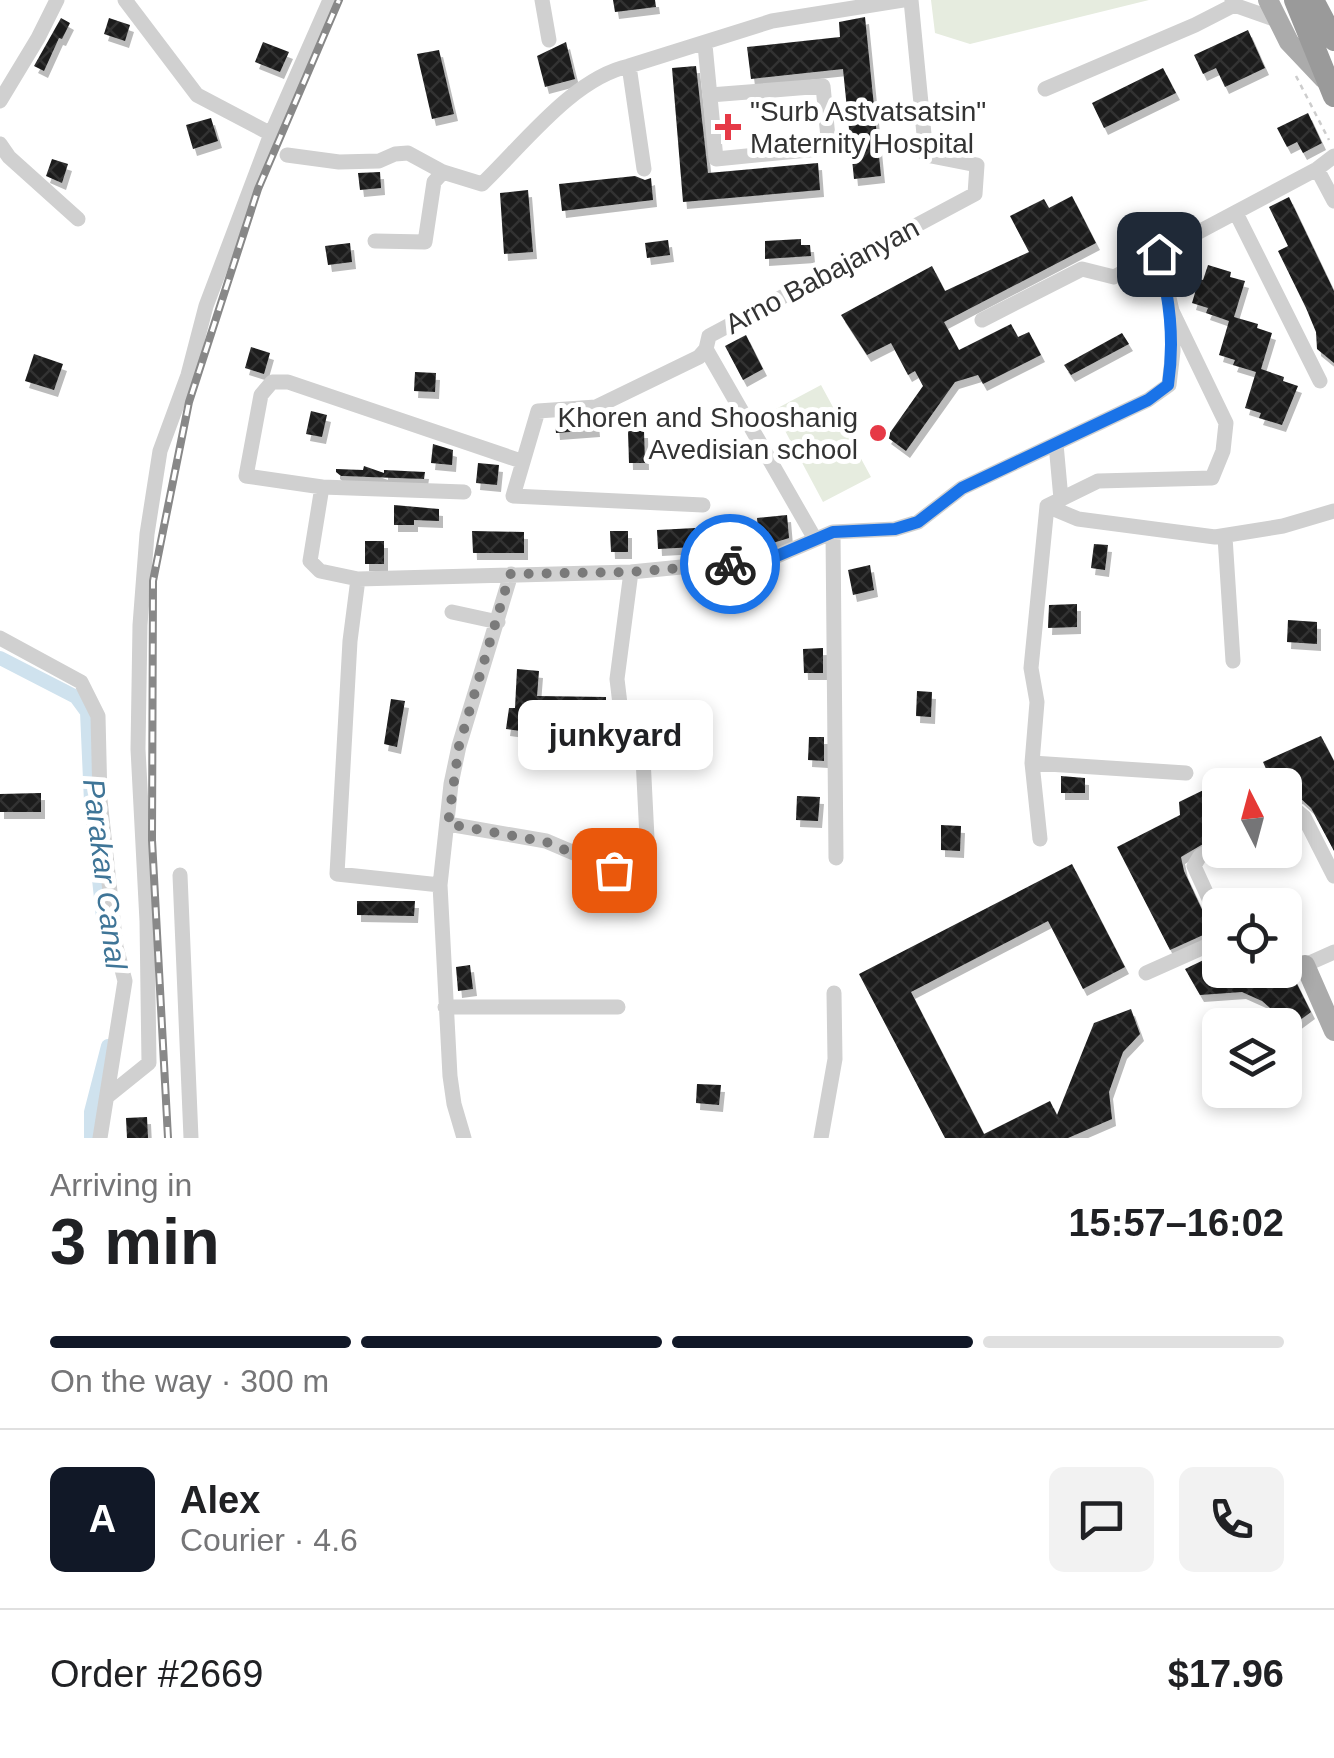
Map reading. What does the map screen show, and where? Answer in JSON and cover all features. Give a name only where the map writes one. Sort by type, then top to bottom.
[{"type":"highway","points":[[1296,0],[1330,89]]},
{"type":"highway","points":[[1313,0],[1334,40]]},
{"type":"main road","points":[[1268,0],[1289,42],[1330,89]]},
{"type":"main road","points":[[1302,976],[1334,1030]]},
{"type":"street","points":[[0,102],[57,0]]},
{"type":"street","points":[[125,0],[197,95],[271,134]]},
{"type":"street","points":[[108,1096],[148,1064],[139,660],[147,534],[160,450],[188,375],[206,306],[271,134],[330,0]]},
{"type":"street","points":[[542,0],[549,40]]},
{"type":"street","points":[[287,155],[339,162],[379,161],[395,154],[408,154],[443,172],[482,184],[582,86],[612,70],[772,21],[902,0]]},
{"type":"street","name":"Arno Babajanyan","points":[[703,505],[512,496],[538,411],[596,407],[699,356],[706,349],[709,336],[975,194],[977,164],[926,154],[911,0]]},
{"type":"street","points":[[1045,89],[1195,26],[1233,2],[1278,20]]},
{"type":"street","points":[[704,44],[716,159],[828,148],[823,86],[710,95]]},
{"type":"street","points":[[629,66],[644,169]]},
{"type":"street","points":[[0,144],[9,157],[78,219]]},
{"type":"street","points":[[982,320],[1082,268],[1114,278],[1317,169],[1334,153]]},
{"type":"street","points":[[1317,169],[1334,202]]},
{"type":"street","points":[[375,241],[425,242],[434,182],[443,172]]},
{"type":"street","points":[[1236,213],[1320,380]]},
{"type":"street","points":[[322,488],[310,561],[320,571],[358,579],[631,572],[732,564],[772,558],[833,532],[895,529],[918,522],[962,488],[1148,400],[1168,385],[1174,350],[1172,310],[1159,254]]},
{"type":"street","points":[[1054,502],[1098,480],[1212,478],[1223,452],[1226,423],[1172,310]]},
{"type":"street","points":[[706,349],[815,539]]},
{"type":"street","points":[[464,492],[322,488],[246,476],[261,395],[272,382],[288,382],[521,461]]},
{"type":"street","points":[[1040,839],[1032,763],[1037,702],[1031,668],[1054,502],[1056,444]]},
{"type":"street","points":[[1054,502],[1078,519],[1225,537],[1334,512]]},
{"type":"street","points":[[833,532],[836,858]]},
{"type":"street","points":[[1225,537],[1233,661]]},
{"type":"street","points":[[631,572],[616,679],[622,722],[643,758],[647,838]]},
{"type":"street","points":[[464,1138],[454,1104],[440,885],[459,746],[510,574]]},
{"type":"street","points":[[358,579],[350,641],[337,874],[440,885]]},
{"type":"street","points":[[452,612],[498,622]]},
{"type":"street","points":[[0,638],[81,682],[98,716],[100,800],[116,946],[125,982],[100,1138]]},
{"type":"street","points":[[1032,763],[1186,773]]},
{"type":"street","points":[[1302,815],[1334,876]]},
{"type":"street","points":[[448,824],[546,842],[614,870],[641,870]]},
{"type":"street","points":[[1202,855],[1194,866],[1204,888]]},
{"type":"street","points":[[180,875],[191,1138]]},
{"type":"street","points":[[1146,973],[1202,948]]},
{"type":"street","points":[[1302,962],[1334,952]]},
{"type":"street","points":[[821,1138],[835,1059],[834,993]]},
{"type":"street","points":[[445,1007],[618,1007]]},
{"type":"path","points":[[1292,67],[1334,153]]},
{"type":"shaded area","points":[[931,0],[1149,0],[970,44],[935,33]]},
{"type":"shaded area","points":[[821,385],[871,477],[823,502],[774,410]]},
{"type":"building","points":[[613,0],[655,0],[656,7],[615,12]]},
{"type":"building","points":[[865,17],[881,176],[854,179],[843,69],[751,79],[747,47],[840,37],[839,22]]},
{"type":"building","points":[[61,18],[70,23],[44,71],[34,66]]},
{"type":"building","points":[[109,18],[130,25],[125,41],[104,34]]},
{"type":"building","points":[[1248,30],[1265,68],[1225,87],[1216,68],[1203,74],[1194,55]]},
{"type":"building","points":[[263,42],[289,52],[280,72],[255,62]]},
{"type":"building","points":[[566,42],[575,79],[545,87],[537,56]]},
{"type":"building","points":[[439,50],[454,114],[432,119],[417,54]]},
{"type":"building","points":[[696,66],[708,173],[818,163],[820,190],[683,202],[672,68]]},
{"type":"building","points":[[1163,68],[1176,93],[1104,128],[1092,103]]},
{"type":"building","points":[[1308,113],[1322,143],[1303,153],[1297,142],[1287,147],[1277,128]]},
{"type":"building","points":[[211,118],[218,141],[193,149],[186,125]]},
{"type":"building","points":[[52,159],[68,164],[62,183],[46,176]]},
{"type":"building","points":[[380,172],[381,188],[360,190],[358,173]]},
{"type":"building","points":[[635,176],[651,178],[653,200],[562,211],[559,184]]},
{"type":"building","points":[[528,190],[533,252],[504,254],[500,193]]},
{"type":"building","points":[[1072,196],[1096,243],[944,322],[959,350],[1011,324],[1018,337],[1029,332],[1041,355],[983,384],[978,375],[955,382],[906,451],[887,437],[923,386],[915,371],[908,375],[891,343],[867,355],[841,315],[932,266],[945,291],[1029,252],[1010,216],[1044,199],[1049,208]]},
{"type":"building","points":[[1289,197],[1334,291],[1334,363],[1317,349],[1316,332],[1278,251],[1288,246],[1269,207]]},
{"type":"building","points":[[801,239],[801,245],[810,245],[811,256],[765,259],[765,241]]},
{"type":"building","points":[[668,240],[670,255],[647,258],[645,243]]},
{"type":"building","points":[[350,243],[352,262],[328,265],[325,246]]},
{"type":"building","points":[[1208,265],[1245,281],[1234,317],[1272,333],[1261,369],[1298,386],[1282,425],[1259,418],[1261,413],[1245,408],[1256,372],[1233,365],[1235,360],[1219,355],[1229,321],[1192,303]]},
{"type":"building","points":[[1122,333],[1129,344],[1071,375],[1064,365]]},
{"type":"building","points":[[746,335],[763,369],[743,380],[725,346]]},
{"type":"building","points":[[251,347],[270,353],[264,374],[245,368]]},
{"type":"building","points":[[34,354],[63,364],[54,390],[25,381]]},
{"type":"building","points":[[415,372],[436,373],[435,392],[414,391]]},
{"type":"building","points":[[311,411],[327,415],[322,437],[306,434]]},
{"type":"building","points":[[595,419],[596,430],[556,433],[555,422]]},
{"type":"building","points":[[628,431],[644,431],[645,463],[629,463]]},
{"type":"building","points":[[433,444],[453,450],[452,465],[431,463]]},
{"type":"building","points":[[478,463],[499,465],[497,485],[476,483]]},
{"type":"building","points":[[364,466],[384,473],[425,472],[424,479],[341,476],[336,472],[363,470]]},
{"type":"building","points":[[394,505],[439,509],[439,521],[414,520],[414,525],[394,525]]},
{"type":"building","points":[[787,515],[789,538],[760,547],[757,518]]},
{"type":"building","points":[[695,528],[695,547],[658,549],[657,530]]},
{"type":"building","points":[[472,531],[524,532],[524,553],[473,553]]},
{"type":"building","points":[[610,531],[628,531],[628,552],[611,552]]},
{"type":"building","points":[[365,541],[384,541],[384,564],[365,564]]},
{"type":"building","points":[[1094,544],[1108,545],[1105,570],[1091,568]]},
{"type":"building","points":[[870,565],[874,590],[853,595],[848,570]]},
{"type":"building","points":[[1077,604],[1077,627],[1048,628],[1049,605]]},
{"type":"building","points":[[1288,620],[1317,622],[1317,644],[1287,642]]},
{"type":"building","points":[[823,648],[823,673],[804,673],[803,649]]},
{"type":"building","points":[[517,669],[539,671],[537,696],[606,697],[606,712],[530,711],[528,732],[506,729],[509,708],[515,708]]},
{"type":"building","points":[[917,691],[932,692],[931,717],[916,716]]},
{"type":"building","points":[[391,699],[405,701],[397,747],[384,744]]},
{"type":"building","points":[[541,733],[563,736],[560,757],[539,755]]},
{"type":"building","points":[[689,733],[689,760],[662,761],[661,734]]},
{"type":"building","points":[[1321,736],[1334,761],[1334,851],[1311,808],[1302,800],[1302,768],[1266,768],[1263,762]]},
{"type":"building","points":[[809,737],[824,737],[824,761],[808,760]]},
{"type":"building","points":[[1061,776],[1085,778],[1085,793],[1061,793]]},
{"type":"building","points":[[1202,791],[1202,845],[1181,857],[1202,910],[1202,936],[1170,950],[1117,847],[1180,815],[1179,802]]},
{"type":"building","points":[[41,793],[41,812],[0,812],[0,794]]},
{"type":"building","points":[[797,796],[820,797],[818,821],[796,820]]},
{"type":"building","points":[[941,825],[961,826],[960,851],[941,850]]},
{"type":"building","points":[[1072,864],[1125,967],[1083,989],[1048,921],[911,992],[984,1134],[1050,1101],[1057,1115],[1094,1023],[1131,1009],[1140,1034],[1123,1052],[1109,1092],[1112,1119],[1068,1138],[945,1138],[859,974]]},
{"type":"building","points":[[357,901],[415,901],[414,916],[357,915]]},
{"type":"building","points":[[1202,961],[1202,988],[1299,988],[1311,1012],[1302,1019],[1302,1008],[1270,1008],[1242,992],[1200,995],[1185,969]]},
{"type":"building","points":[[470,965],[473,989],[458,991],[456,967]]},
{"type":"building","points":[[697,1084],[721,1085],[719,1105],[696,1103]]},
{"type":"building","points":[[147,1117],[148,1138],[127,1138],[126,1118]]},
{"type":"waterway","name":"Parakar Canal","points":[[0,658],[76,697],[87,712],[91,802],[104,927],[112,956]]},
{"type":"waterway","name":"Parakar Canal","points":[[91,1138],[91,1112],[108,1046]]},
{"type":"railway","points":[[168,1138],[152,840],[153,581],[189,402],[258,189],[339,0]]},
{"type":"way so far","points":[[614,870],[546,842],[448,824],[459,746],[510,574],[631,572],[730,564]]},
{"type":"place","name":"\"Surb Astvatsatsin\" Maternity Hospital","points":[[728,127]]},
{"type":"place","name":"Khoren and Shooshanig Avedisian school","points":[[878,433]]},
{"type":"place","name":"junkyard","points":[[614,870]]},
{"type":"route","points":[[730,564],[772,558],[833,532],[895,529],[918,522],[962,488],[1148,400],[1168,385],[1174,350],[1172,310],[1159,254]]}]
